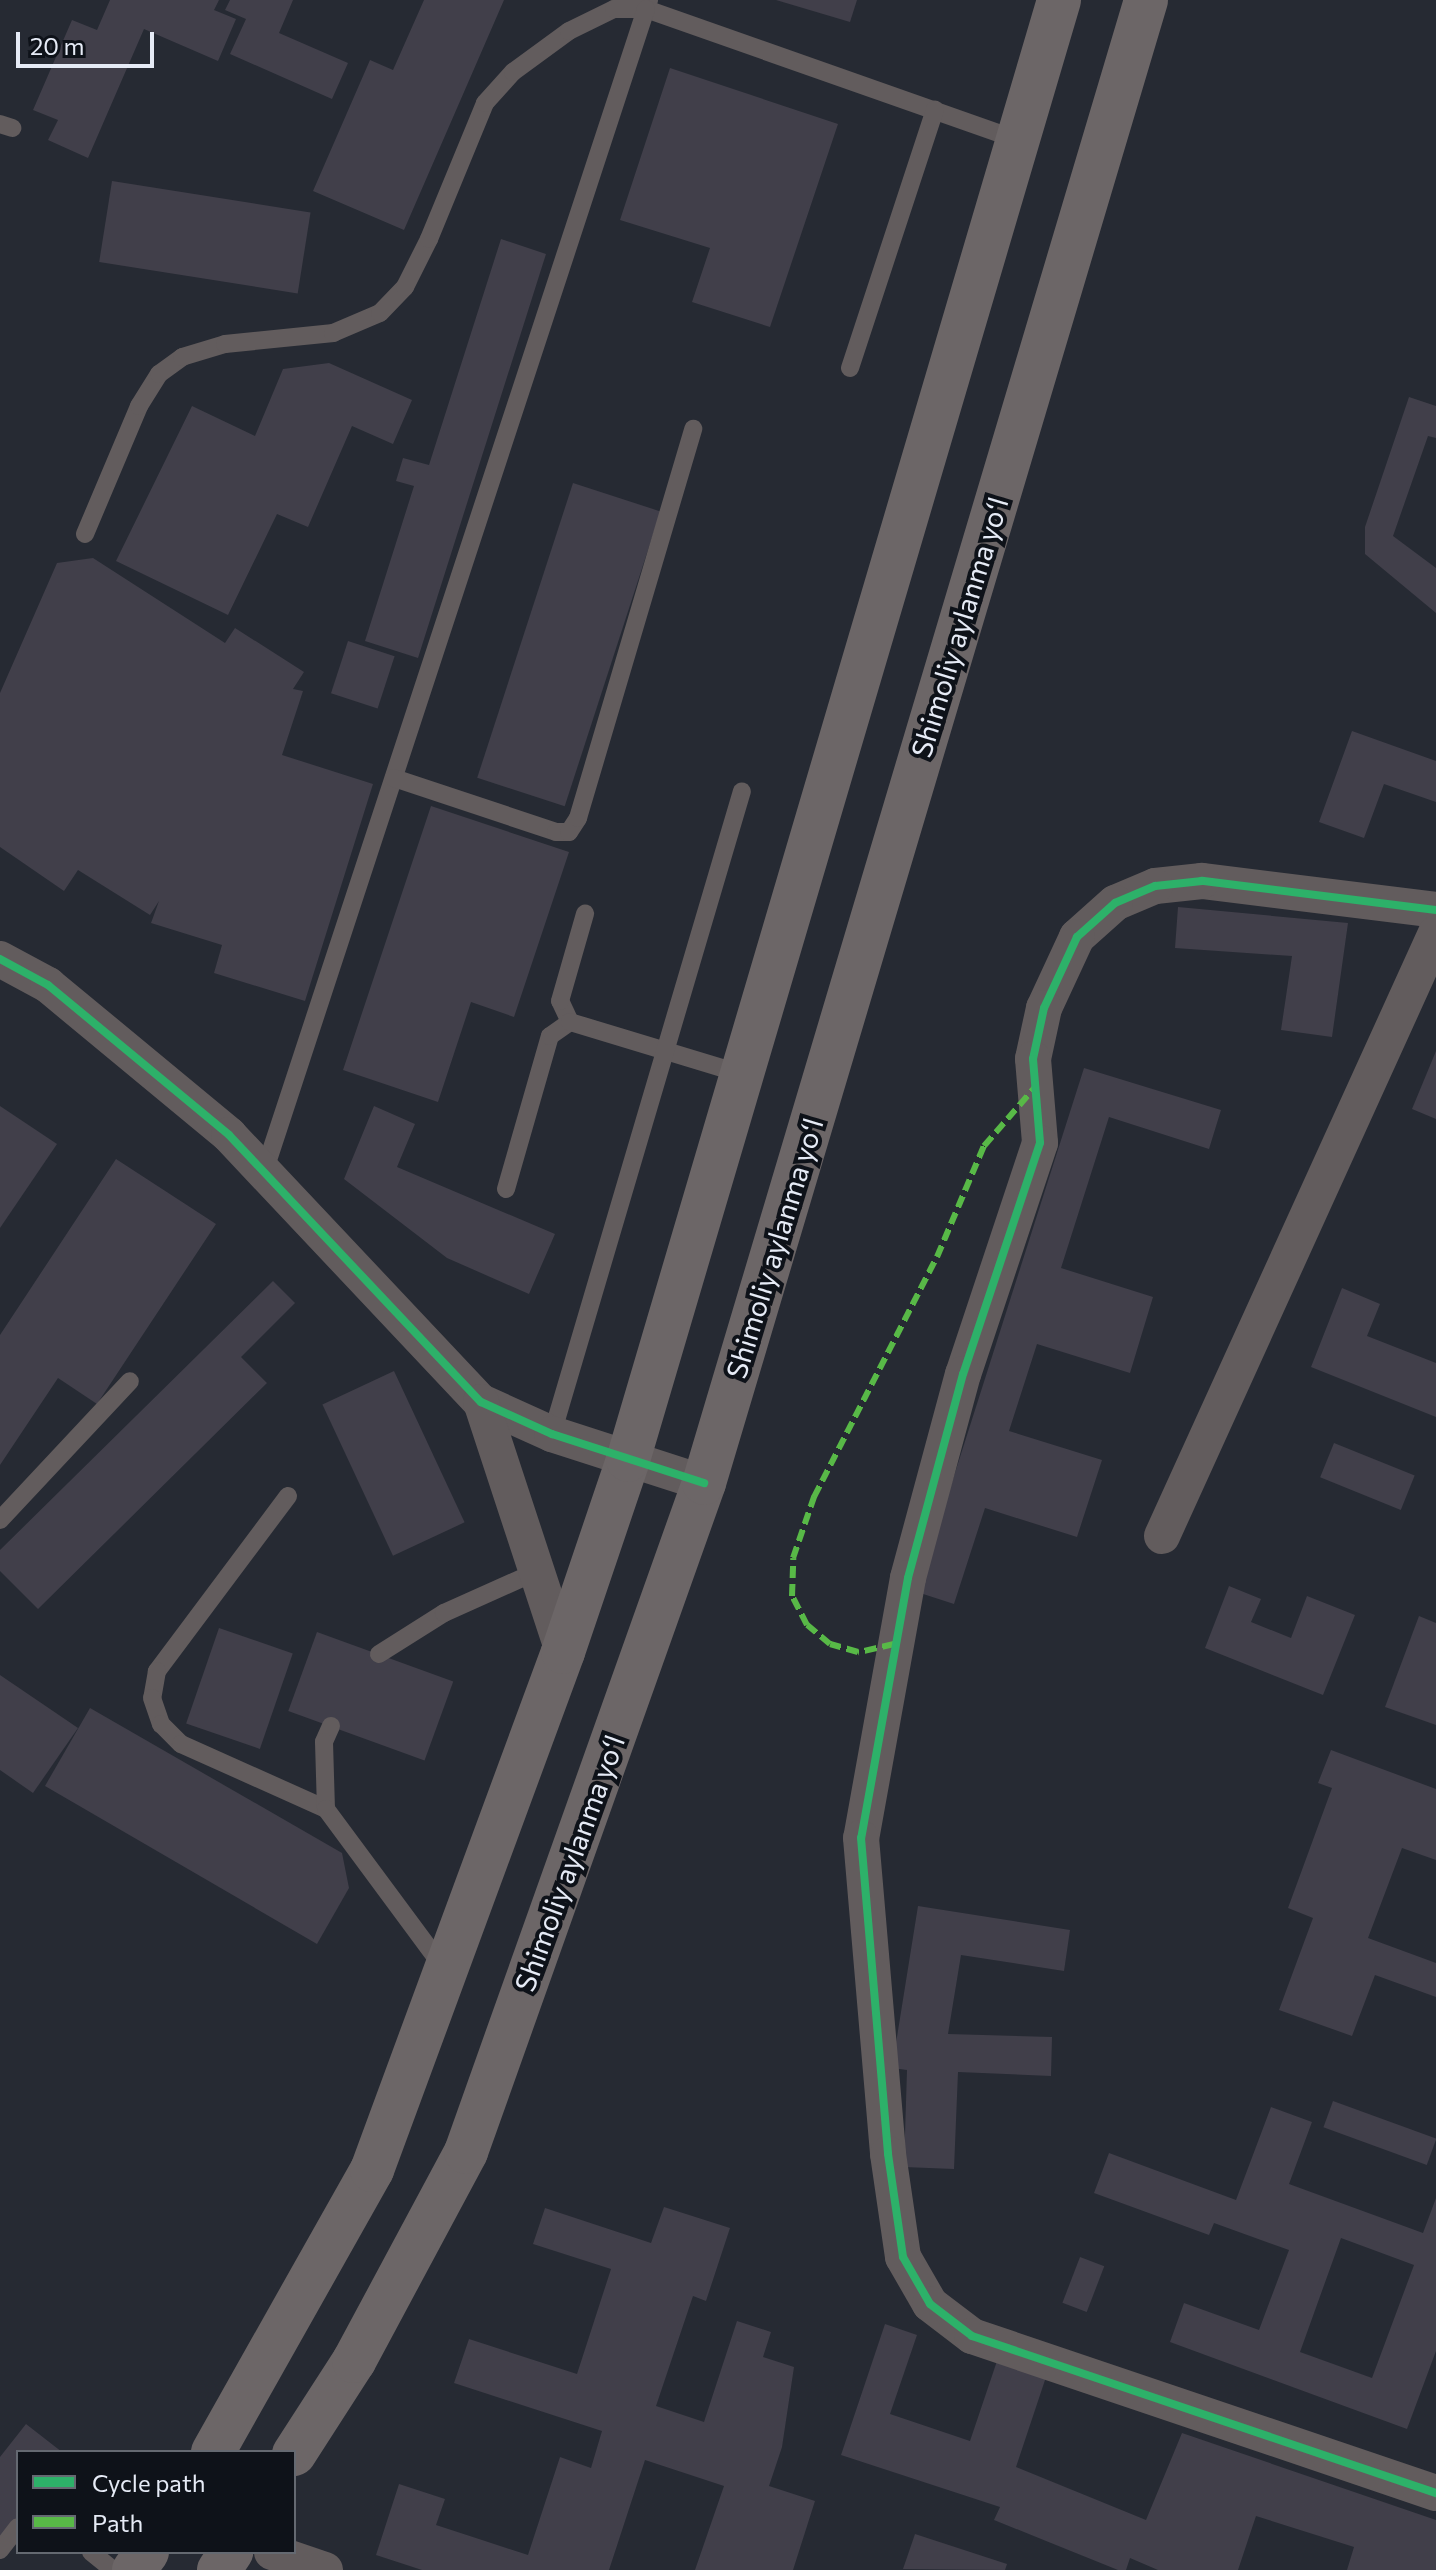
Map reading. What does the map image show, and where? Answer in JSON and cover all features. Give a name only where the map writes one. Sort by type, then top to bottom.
[{"type":"main road","points":[[214,2450],[372,2170],[563,1652],[628,1460],[1059,0]]},
{"type":"main road","name":"Shimoliy aylanma yoʻl","points":[[296,2451],[354,2361],[466,2152],[704,1483],[1146,0]]},
{"type":"street","points":[[1433,2483],[972,2336],[930,2304],[903,2257],[898,2228],[861,1838],[908,1578],[963,1374],[1040,1143],[1033,1059],[1044,1008],[1077,937],[1115,903],[1155,886],[1202,881],[1436,910]]},
{"type":"street","points":[[1162,1536],[1436,933]]},
{"type":"street","points":[[0,959],[48,985],[229,1135],[481,1402],[552,1434],[704,1483]]},
{"type":"street","points":[[481,1402],[540,1570],[563,1652]]},
{"type":"street","points":[[278,2554],[325,2570]]},
{"type":"lane","points":[[85,534],[139,406],[159,374],[182,357],[225,344],[333,333],[380,313],[405,287],[429,239],[485,103],[513,72],[569,31],[614,9],[647,4],[1018,140]]},
{"type":"lane","points":[[264,1172],[647,4]]},
{"type":"lane","points":[[850,368],[935,110]]},
{"type":"lane","points":[[394,778],[569,832],[578,818],[693,429]]},
{"type":"lane","points":[[552,1434],[742,791]]},
{"type":"lane","points":[[585,914],[560,1001],[570,1022],[742,1074]]},
{"type":"lane","points":[[506,1189],[550,1036],[570,1022]]},
{"type":"lane","points":[[0,1520],[130,1381]]},
{"type":"lane","points":[[288,1496],[157,1671],[152,1698],[161,1724],[181,1744],[326,1809],[447,1972]]},
{"type":"lane","points":[[379,1654],[444,1613],[540,1570]]},
{"type":"lane","points":[[326,1809],[324,1742],[331,1726]]},
{"type":"lane","points":[[0,2550],[16,2530]]},
{"type":"lane","points":[[93,2554],[113,2570]]},
{"type":"building","points":[[110,0],[219,0],[214,10],[236,19],[218,61],[144,29],[88,158],[48,140],[58,120],[33,110],[72,20],[97,30]]},
{"type":"building","points":[[230,0],[293,0],[279,33],[348,63],[332,99],[230,54],[246,19],[225,10]]},
{"type":"building","points":[[424,0],[504,0],[404,230],[313,191],[370,60],[393,70]]},
{"type":"building","points":[[776,0],[857,0],[850,22]]},
{"type":"building","points":[[670,68],[838,124],[770,327],[692,302],[710,248],[620,220]]},
{"type":"building","points":[[112,181],[311,212],[298,293],[99,262]]},
{"type":"building","points":[[501,239],[546,254],[418,658],[365,641],[414,486],[396,481],[403,458],[429,465]]},
{"type":"building","points":[[329,363],[412,400],[393,444],[352,426],[308,527],[277,514],[228,615],[116,561],[192,406],[255,436],[283,369]]},
{"type":"building","points":[[1409,397],[1436,406],[1436,438],[1428,436],[1393,536],[1436,568],[1436,613],[1365,554],[1365,527]]},
{"type":"building","points":[[573,483],[660,511],[565,806],[477,778]]},
{"type":"building","points":[[93,558],[225,643],[235,628],[304,672],[293,689],[303,691],[282,755],[373,784],[305,1001],[214,973],[222,945],[151,923],[159,901],[150,915],[78,870],[64,891],[0,847],[0,693],[57,563]]},
{"type":"building","points":[[348,641],[395,656],[378,708],[331,693]]},
{"type":"building","points":[[1352,731],[1436,761],[1436,802],[1384,784],[1364,838],[1319,822]]},
{"type":"building","points":[[431,806],[569,852],[514,1017],[471,1002],[438,1102],[343,1070]]},
{"type":"building","points":[[1178,907],[1348,923],[1332,1037],[1281,1030],[1292,956],[1175,948]]},
{"type":"building","points":[[1436,1051],[1436,1119],[1412,1109]]},
{"type":"building","points":[[1084,1068],[1221,1110],[1209,1149],[1109,1117],[1061,1268],[1153,1297],[1130,1373],[1037,1344],[1009,1431],[1102,1460],[1077,1537],[985,1508],[954,1604],[917,1592]]},
{"type":"building","points":[[0,1106],[57,1144],[0,1228]]},
{"type":"building","points":[[374,1106],[415,1124],[397,1167],[555,1234],[529,1294],[447,1258],[344,1179]]},
{"type":"building","points":[[116,1159],[216,1224],[97,1404],[58,1378],[0,1465],[0,1335]]},
{"type":"building","points":[[273,1281],[295,1303],[241,1357],[267,1383],[38,1609],[0,1571],[0,1550]]},
{"type":"building","points":[[1342,1288],[1380,1304],[1367,1336],[1436,1363],[1436,1417],[1311,1367]]},
{"type":"building","points":[[394,1371],[465,1522],[393,1556],[322,1404]]},
{"type":"building","points":[[1334,1443],[1415,1476],[1401,1510],[1320,1477]]},
{"type":"building","points":[[1229,1586],[1261,1599],[1251,1622],[1291,1638],[1307,1596],[1355,1615],[1323,1695],[1205,1648]]},
{"type":"building","points":[[1419,1616],[1436,1623],[1436,1725],[1385,1707]]},
{"type":"building","points":[[219,1628],[293,1653],[260,1749],[186,1723]]},
{"type":"building","points":[[317,1632],[453,1682],[425,1761],[288,1711]]},
{"type":"building","points":[[0,1675],[78,1728],[33,1793],[0,1770]]},
{"type":"building","points":[[90,1708],[342,1853],[349,1888],[317,1944],[45,1786]]},
{"type":"building","points":[[1331,1750],[1436,1789],[1436,1860],[1402,1848],[1368,1938],[1436,1963],[1436,1997],[1375,1975],[1352,2036],[1279,2010],[1313,1918],[1288,1908],[1332,1788],[1318,1783]]},
{"type":"building","points":[[918,1906],[1070,1930],[1064,1971],[961,1955],[948,2034],[1052,2037],[1051,2076],[958,2072],[954,2169],[904,2167],[907,2070],[892,2068]]},
{"type":"building","points":[[1333,2101],[1436,2138],[1427,2165],[1323,2127]]},
{"type":"building","points":[[1271,2107],[1312,2122],[1289,2184],[1423,2233],[1436,2198],[1436,2351],[1407,2429],[1170,2342],[1184,2303],[1259,2330],[1289,2250],[1214,2223],[1209,2235],[1094,2193],[1109,2153],[1236,2200]],"holes":[[[1341,2238],[1414,2265],[1372,2378],[1300,2352]]]},
{"type":"building","points":[[664,2207],[730,2228],[706,2301],[693,2296],[656,2406],[704,2422],[737,2321],[771,2332],[763,2357],[794,2367],[782,2447],[769,2486],[815,2501],[793,2570],[695,2570],[724,2486],[645,2460],[609,2570],[422,2570],[376,2555],[399,2484],[445,2499],[436,2525],[528,2555],[560,2457],[591,2468],[602,2431],[454,2383],[469,2339],[577,2374],[611,2269],[533,2244],[545,2208],[651,2243]]},
{"type":"building","points":[[1080,2257],[1104,2266],[1087,2312],[1062,2303]]},
{"type":"building","points":[[885,2324],[917,2335],[890,2414],[970,2441],[997,2361],[1046,2377],[1016,2467],[1146,2520],[1182,2433],[1436,2520],[1436,2570],[1347,2570],[1354,2547],[1256,2516],[1238,2570],[1158,2570],[1130,2558],[1126,2570],[1118,2570],[994,2520],[1000,2507],[841,2455]]},
{"type":"building","points":[[26,2424],[59,2450],[16,2450],[16,2520],[0,2540],[0,2457]]},
{"type":"building","points":[[915,2534],[1007,2564],[1005,2570],[903,2569]]},
{"type":"marked path","points":[[894,1644],[858,1652],[830,1644],[807,1625],[792,1596],[793,1558],[814,1497],[937,1257],[984,1146],[1036,1086]]},
{"type":"cycle path","points":[[1436,910],[1202,881],[1155,886],[1115,903],[1077,937],[1044,1008],[1033,1059],[1040,1143],[963,1374],[908,1578],[861,1838],[888,2154],[903,2257],[930,2304],[972,2336],[1436,2493]]},
{"type":"cycle path","points":[[0,959],[48,985],[229,1135],[481,1402],[552,1434],[704,1483]]}]
